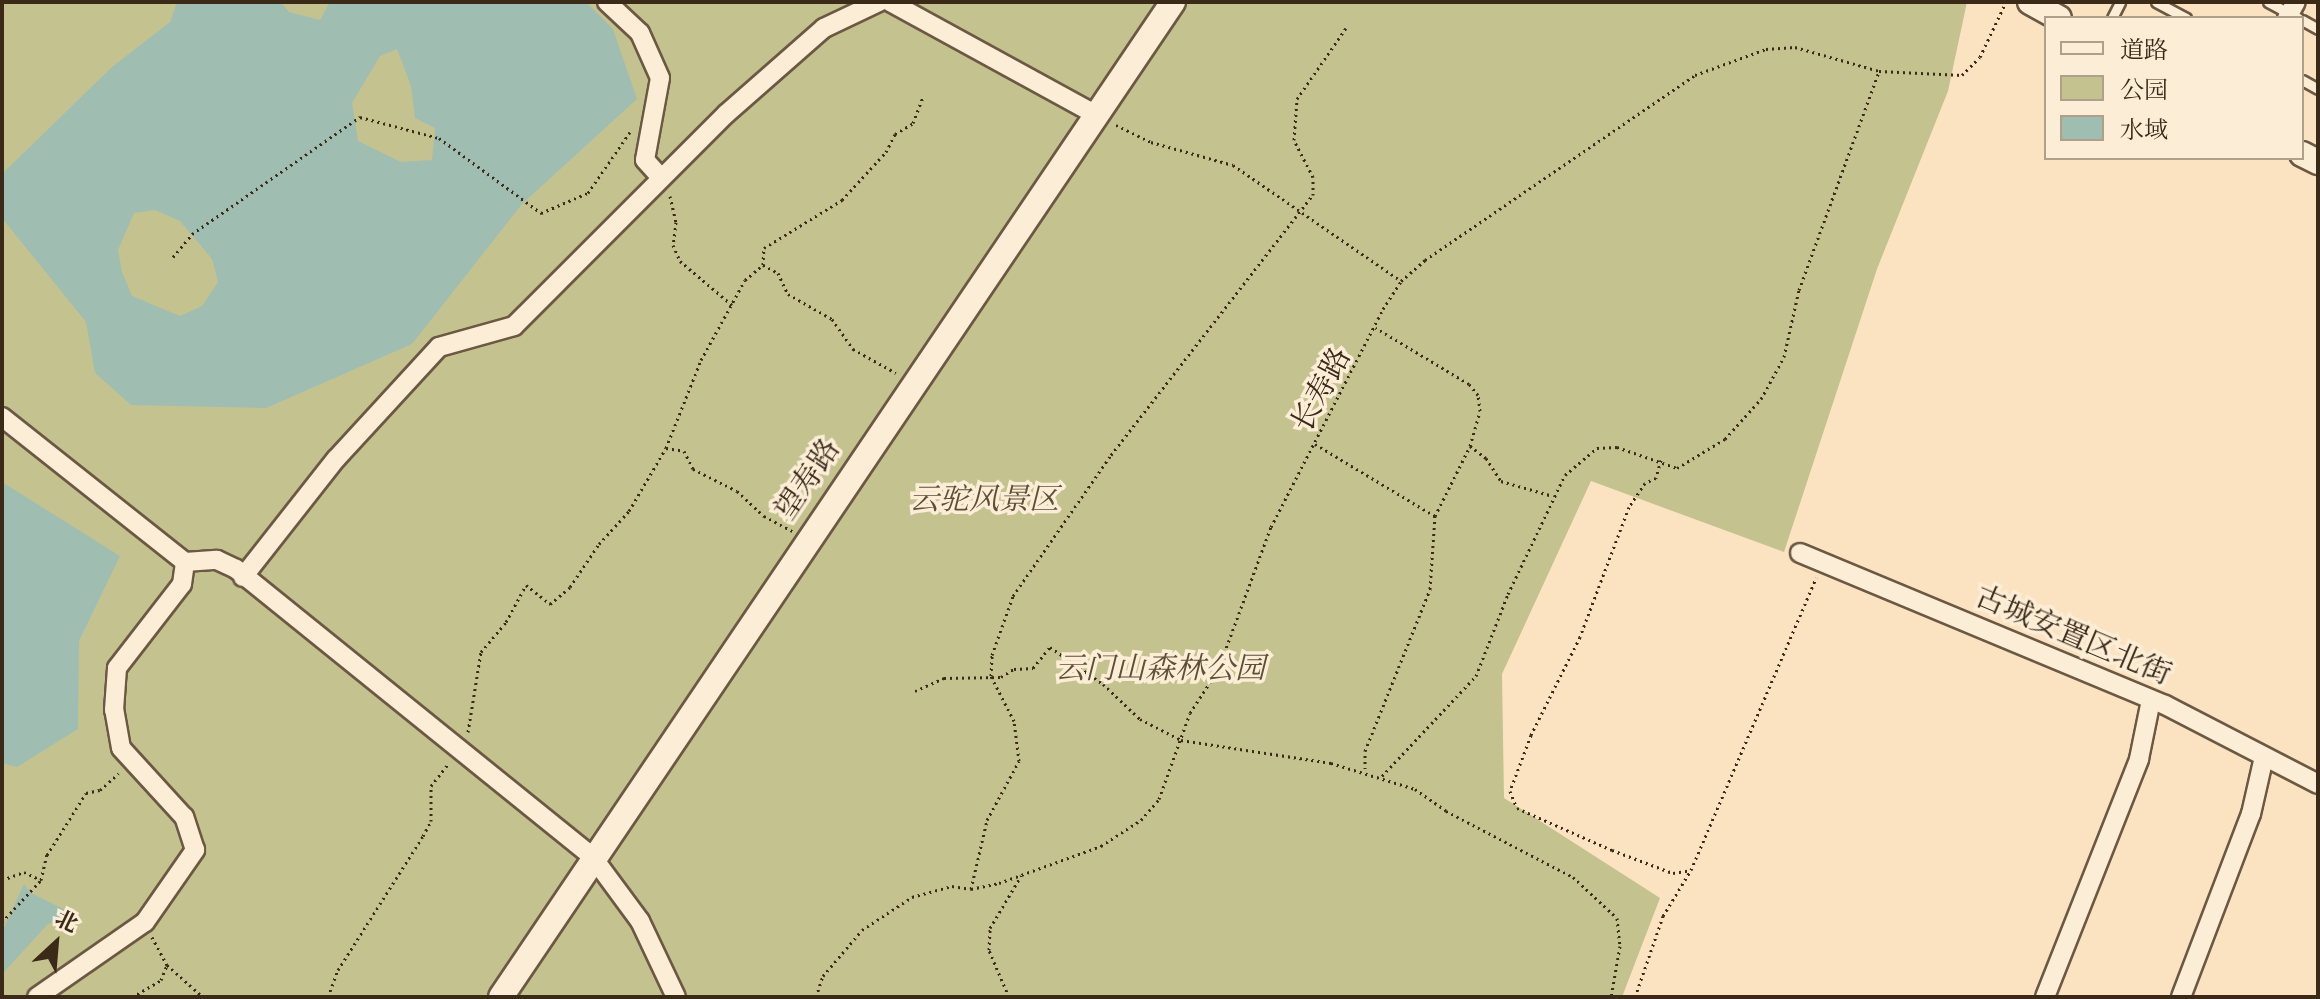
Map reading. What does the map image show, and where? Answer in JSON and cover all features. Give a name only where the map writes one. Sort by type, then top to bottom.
[{"type":"street","points":[[607,2],[640,33],[660,78],[645,160],[661,178]]},
{"type":"street","points":[[243,577],[336,459],[439,347],[514,326],[661,178],[824,28],[879,2]]},
{"type":"street","points":[[890,2],[1096,115]]},
{"type":"street","name":"望寿路","points":[[501,997],[592,856],[1173,2]]},
{"type":"street","points":[[2030,2],[2055,16]]},
{"type":"street","points":[[2,417],[185,562],[217,560],[243,577],[592,856],[640,921],[676,997]]},
{"type":"street","name":"古城安置区北街","points":[[1800,553],[1824,560],[2151,700],[2318,784]]},
{"type":"street","points":[[37,997],[145,922],[195,850],[184,817],[121,748],[114,710],[117,668],[182,584],[185,562]]},
{"type":"street","points":[[2045,997],[2139,759],[2151,700]]},
{"type":"street","points":[[2181,997],[2251,814],[2264,757]]},
{"type":"lane","points":[[2156,2],[2182,16]]},
{"type":"lane","points":[[2268,2],[2294,16]]},
{"type":"path","name":"长寿路","points":[[816,997],[839,955],[884,915],[912,897],[952,886],[971,889],[1021,876],[1101,846],[1141,820],[1159,799],[1190,713],[1218,670],[1271,527],[1401,281],[1695,75],[1766,49],[1795,47],[1879,71],[1962,75],[1980,57],[2006,2]]},
{"type":"path","points":[[971,889],[987,820],[1019,761],[1014,721],[991,676],[998,636],[1022,579],[1313,195],[1313,177],[1294,140],[1297,99],[1346,28]]},
{"type":"path","points":[[1382,776],[1476,676],[1553,496],[1565,475],[1597,448],[1617,447],[1660,459],[1677,468],[1725,439],[1776,374],[1799,290],[1879,71]]},
{"type":"path","points":[[328,997],[338,970],[427,829],[431,786],[440,770],[463,753],[481,652],[506,622],[516,598],[526,585],[550,604],[570,587],[599,544],[629,511],[666,448],[684,394],[745,280],[763,265],[764,248],[842,200],[886,152],[895,134],[913,123],[923,97]]},
{"type":"path","points":[[1096,115],[1151,142],[1233,165],[1401,281]]},
{"type":"path","points":[[173,257],[192,234],[360,117],[439,138],[541,213],[588,193],[605,162],[633,129]]},
{"type":"path","points":[[661,178],[673,201],[673,245],[680,261],[732,305]]},
{"type":"path","points":[[763,265],[778,273],[788,294],[832,319],[853,349],[913,383]]},
{"type":"path","points":[[1365,771],[1365,751],[1430,589],[1435,516],[1478,427],[1478,395],[1469,384],[1376,328]]},
{"type":"path","points":[[1315,444],[1435,516]]},
{"type":"path","points":[[1470,446],[1486,458],[1501,481],[1553,496]]},
{"type":"path","points":[[666,448],[684,451],[693,469],[737,491],[804,543]]},
{"type":"path","points":[[1660,459],[1662,470],[1645,483],[1629,507],[1580,637],[1531,735],[1510,791],[1517,808],[1612,850],[1673,873],[1691,870]]},
{"type":"path","points":[[1635,997],[1663,916],[1691,870],[1824,560]]},
{"type":"path","points":[[915,691],[944,678],[991,676],[1033,668],[1050,647],[1103,684],[1140,719],[1181,740],[1365,771],[1429,795],[1446,811],[1573,877],[1617,918],[1620,946],[1611,997]]},
{"type":"path","points":[[2,922],[41,880],[47,855],[86,793],[113,780],[130,757]]},
{"type":"path","points":[[2,880],[24,872],[41,880]]},
{"type":"path","points":[[1009,997],[989,950],[990,928],[1021,876]]},
{"type":"path","points":[[145,922],[167,965],[203,997]]},
{"type":"path","points":[[132,997],[161,980],[167,965]]},
{"type":"green space","name":"云驼风景区","points":[[2,2],[1967,2],[1948,91],[1877,269],[1784,552],[1591,481],[1502,674],[1504,798],[1660,898],[1622,997],[2,997]]},
{"type":"water","points":[[177,2],[281,2],[289,12],[320,20],[330,2],[586,2],[613,29],[637,99],[522,204],[412,344],[266,408],[131,405],[95,373],[86,322],[2,218],[2,174],[112,67],[170,22]],"holes":[[[397,49],[411,86],[415,118],[435,128],[432,160],[401,162],[358,141],[352,103],[380,56]],[[155,210],[180,221],[212,259],[218,282],[202,306],[180,316],[132,296],[122,272],[118,250],[134,213]]]},
{"type":"water","points":[[2,482],[120,556],[79,641],[78,729],[17,767],[2,763]]},
{"type":"water","points":[[24,884],[31,893],[76,915],[48,924],[2,974],[2,932]]},
{"type":"park label","name":"云门山森林公园","points":[[1160,669]]}]
